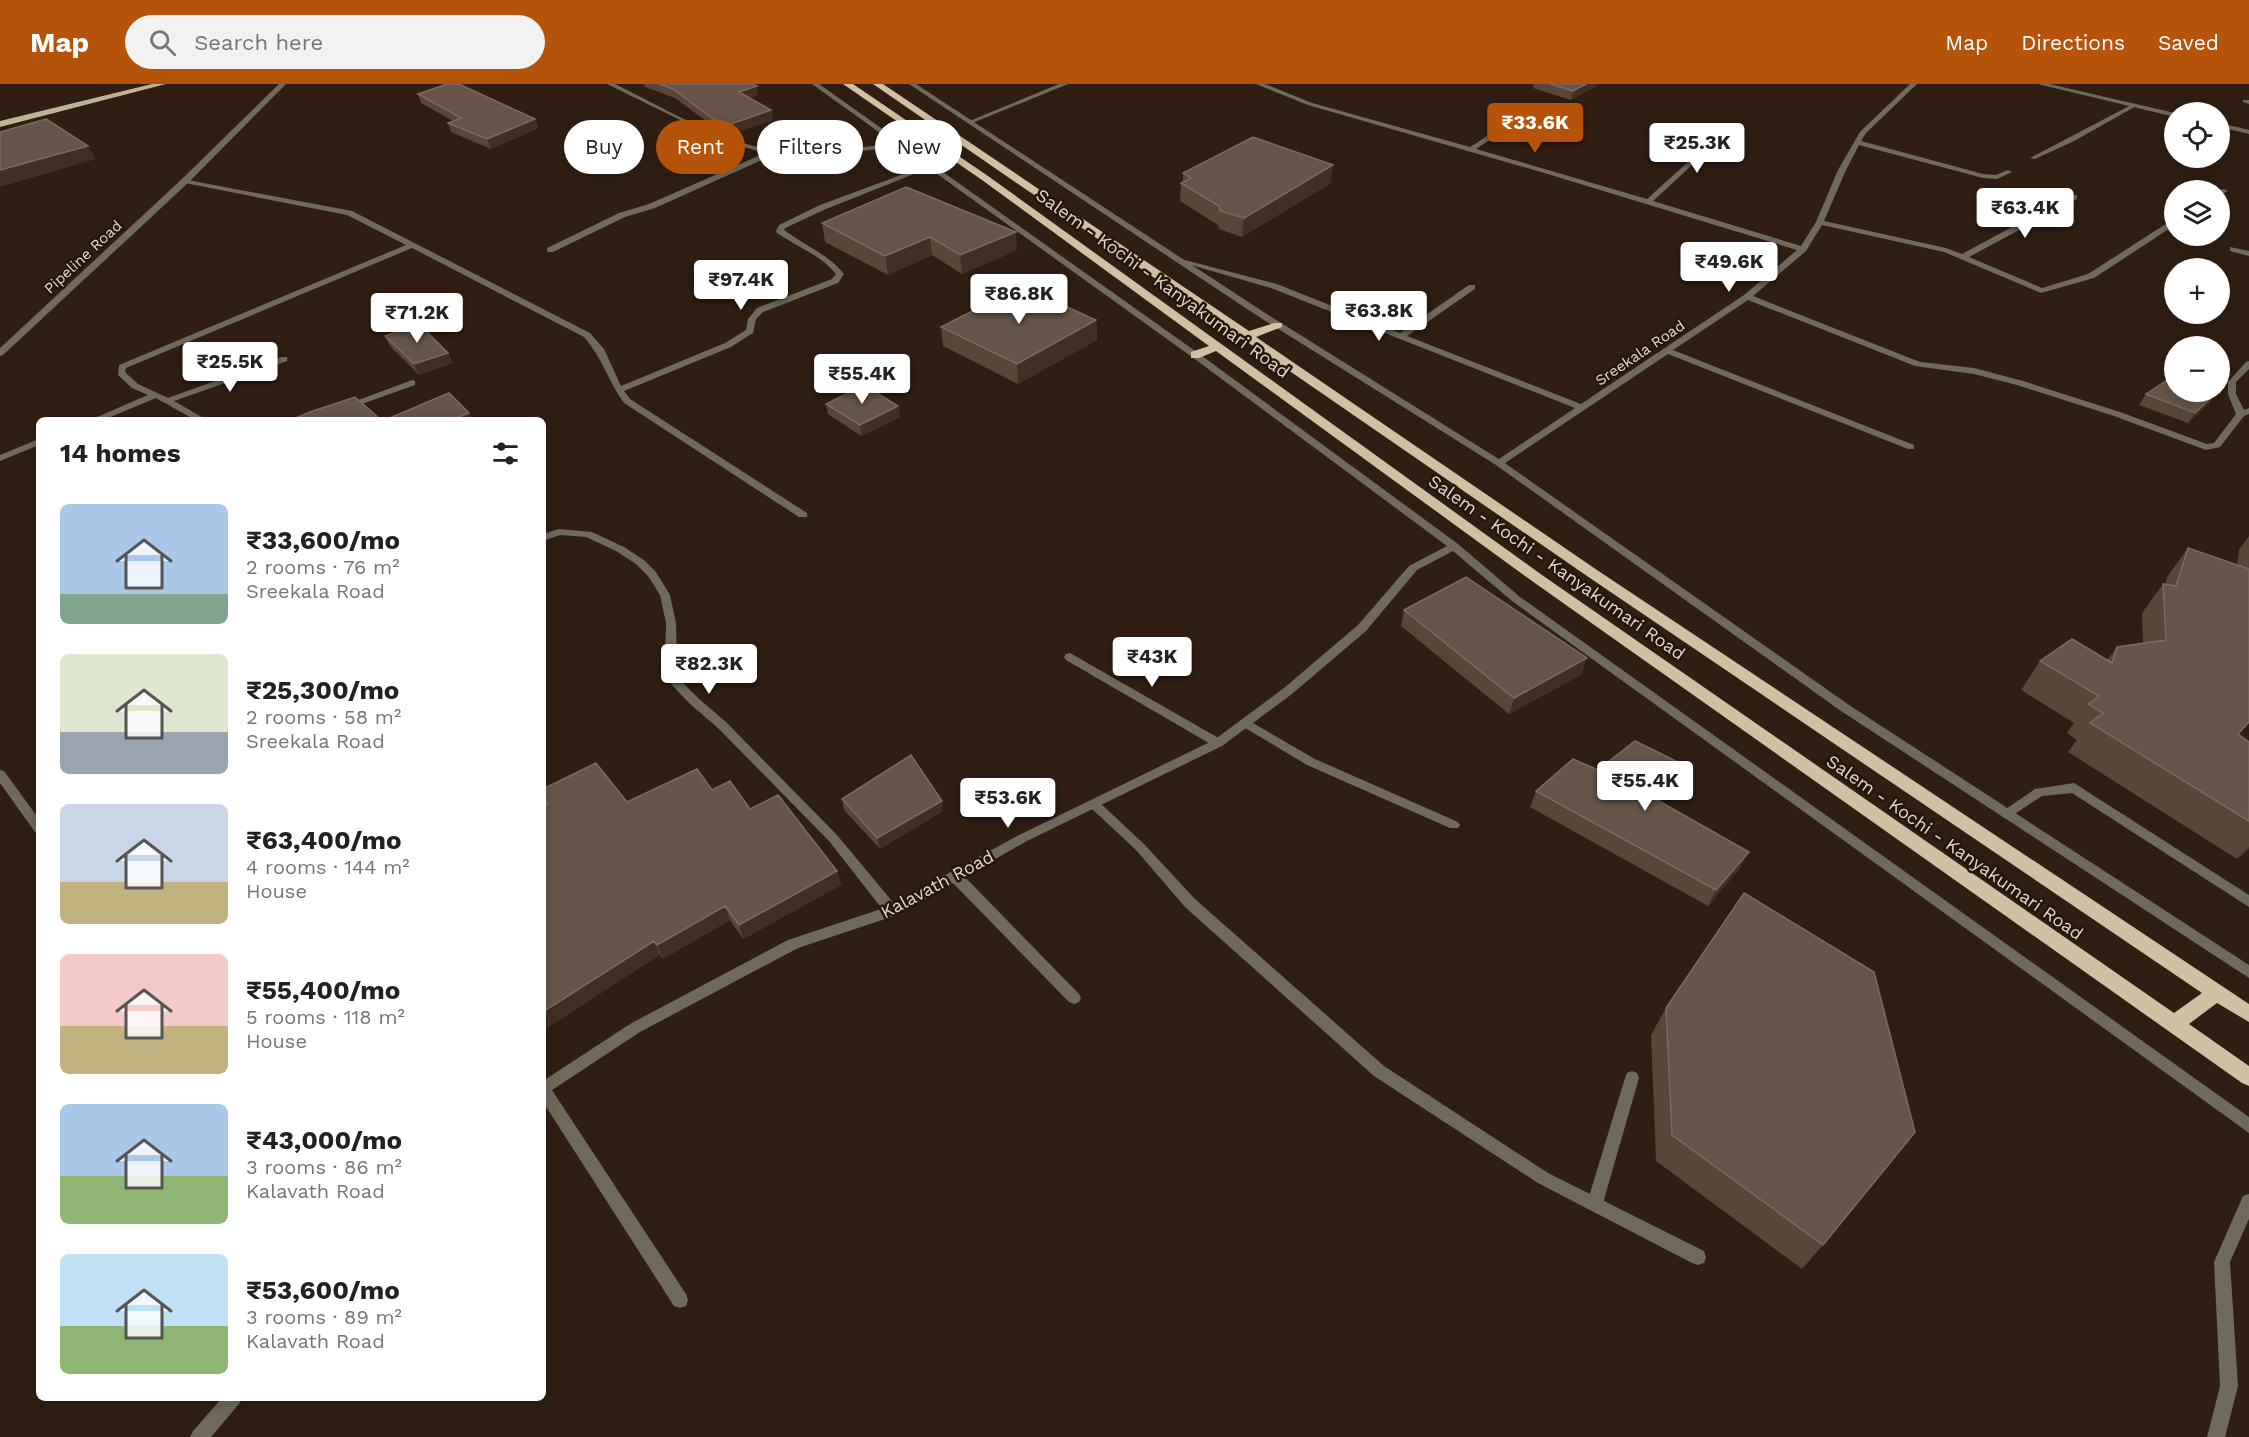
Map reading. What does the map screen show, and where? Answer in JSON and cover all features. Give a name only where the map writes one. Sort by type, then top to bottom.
[{"type":"highway","name":"Salem - Kochi - Kanyakumari Road","points":[[847,84],[985,178],[1537,578],[2249,1077]]},
{"type":"highway","name":"Salem - Kochi - Kanyakumari Road","points":[[877,84],[1602,579],[2249,1014]]},
{"type":"highway","points":[[1247,336],[1278,325]]},
{"type":"highway","points":[[1195,355],[1218,346]]},
{"type":"highway","points":[[2174,1024],[2217,992]]},
{"type":"main road","points":[[0,115],[131,84]]},
{"type":"main road","points":[[0,124],[162,84]]},
{"type":"street","name":"Pipeline Road","points":[[0,353],[185,181],[283,84]]},
{"type":"street","points":[[610,84],[725,140],[757,148]]},
{"type":"street","points":[[815,84],[875,127]]},
{"type":"street","name":"Salem - Kochi - Kanyakumari Road","points":[[912,84],[1278,325],[1499,463],[1845,708],[2249,972]]},
{"type":"street","points":[[970,122],[1065,84]]},
{"type":"street","points":[[1259,84],[1310,104],[1471,149],[1803,249]]},
{"type":"street","name":"Sreekala Road","points":[[1499,463],[1747,297],[1803,249],[1820,222],[1863,132],[1914,84]]},
{"type":"street","points":[[2041,84],[2164,112]]},
{"type":"street","points":[[2033,158],[2072,140],[2134,105]]},
{"type":"street","points":[[2230,127],[2249,132]]},
{"type":"street","points":[[1648,202],[1729,128]]},
{"type":"street","points":[[1471,149],[1502,129],[1523,133]]},
{"type":"street","points":[[1857,142],[1983,176],[1996,177],[2008,172]]},
{"type":"street","points":[[550,250],[622,215],[652,206],[757,160]]},
{"type":"street","points":[[619,390],[728,345],[750,331],[752,319],[760,310],[836,281],[840,274],[835,266],[793,241],[780,231],[782,227],[823,207],[909,174]]},
{"type":"street","points":[[941,174],[1195,355],[1454,546],[1516,599],[2249,1126]]},
{"type":"street","points":[[185,181],[349,213],[587,335],[600,348],[619,390],[627,401],[803,515]]},
{"type":"street","points":[[1963,257],[2074,197]]},
{"type":"street","points":[[1820,222],[1946,250],[2041,291],[2091,276],[2164,229]]},
{"type":"street","points":[[196,417],[135,386],[121,373],[122,367],[413,245]]},
{"type":"street","points":[[2233,249],[2249,254]]},
{"type":"street","points":[[1181,261],[1274,286],[1583,408]]},
{"type":"street","points":[[1401,336],[1472,287]]},
{"type":"street","points":[[1747,297],[1918,364],[1974,371],[2020,383],[2117,414],[2206,447],[2217,445],[2245,413],[2232,394],[2232,382],[2249,364]]},
{"type":"street","points":[[1668,351],[1911,447]]},
{"type":"street","points":[[167,401],[284,359]]},
{"type":"street","points":[[331,412],[412,383]]},
{"type":"street","points":[[101,417],[156,395]]},
{"type":"street","points":[[0,458],[36,443]]},
{"type":"street","points":[[546,537],[559,532],[588,534],[620,549],[640,562],[652,574],[664,595],[671,623],[671,664],[676,682],[694,701],[722,724],[833,838],[892,911]]},
{"type":"street","name":"Kalavath Road","points":[[546,1087],[635,1028],[793,944],[892,911],[1023,838],[1095,805],[1218,743],[1288,691],[1362,628],[1413,568],[1454,546]]},
{"type":"street","points":[[1070,657],[1218,743]]},
{"type":"street","points":[[1246,723],[1311,762],[1455,825]]},
{"type":"street","points":[[0,774],[36,825]]},
{"type":"street","points":[[2007,814],[2039,792],[2074,788],[2249,902]]},
{"type":"street","points":[[1095,805],[1140,847],[1190,903],[1379,1071],[1543,1178],[1698,1257]]},
{"type":"street","points":[[955,876],[1074,998]]},
{"type":"street","points":[[1595,1203],[1632,1078]]},
{"type":"street","points":[[546,1094],[680,1300]]},
{"type":"street","points":[[2216,1437],[2229,1386],[2222,1262],[2249,1202]]},
{"type":"street","points":[[199,1437],[230,1401]]},
{"type":"building","points":[[447,84],[459,84],[535,119],[487,139],[448,123],[461,118],[418,94]]},
{"type":"building","points":[[659,84],[752,84],[757,86],[739,92],[771,110],[742,120],[717,120],[673,89]]},
{"type":"building","points":[[1550,84],[1586,84],[1573,91]]},
{"type":"building","points":[[46,119],[88,146],[0,170],[0,132]]},
{"type":"building","points":[[1253,137],[1333,165],[1244,218],[1220,211],[1219,206],[1181,183],[1191,178],[1183,173]]},
{"type":"building","points":[[906,187],[1016,232],[960,255],[930,237],[885,256],[822,223]]},
{"type":"building","points":[[1021,286],[1096,320],[1017,364],[941,327]]},
{"type":"building","points":[[419,324],[448,353],[414,364],[385,336]]},
{"type":"building","points":[[2164,382],[2164,401],[2146,394]]},
{"type":"building","points":[[864,385],[898,406],[860,425],[826,404]]},
{"type":"building","points":[[449,393],[469,413],[458,417],[392,417]]},
{"type":"building","points":[[355,397],[378,417],[298,417]]},
{"type":"building","points":[[2167,402],[2207,402],[2195,413]]},
{"type":"building","points":[[2188,548],[2249,569],[2249,722],[2238,734],[2249,742],[2249,821],[2090,723],[2103,713],[2088,704],[2099,696],[2040,661],[2072,639],[2112,663],[2117,647],[2166,640],[2163,584],[2176,586]]},
{"type":"building","points":[[1466,577],[1587,658],[1514,698],[1404,610]]},
{"type":"building","points":[[1635,741],[1686,766],[1657,800],[1749,852],[1716,890],[1536,791],[1573,759],[1598,770]]},
{"type":"building","points":[[911,755],[942,801],[877,838],[842,799]]},
{"type":"building","points":[[596,763],[627,802],[697,769],[712,790],[730,781],[750,809],[778,795],[837,871],[739,925],[725,906],[657,945],[654,941],[546,1010],[546,805],[548,804],[546,788]]},
{"type":"building","points":[[1744,893],[1874,972],[1915,1132],[1823,1245],[1672,1135],[1666,1008]]}]
